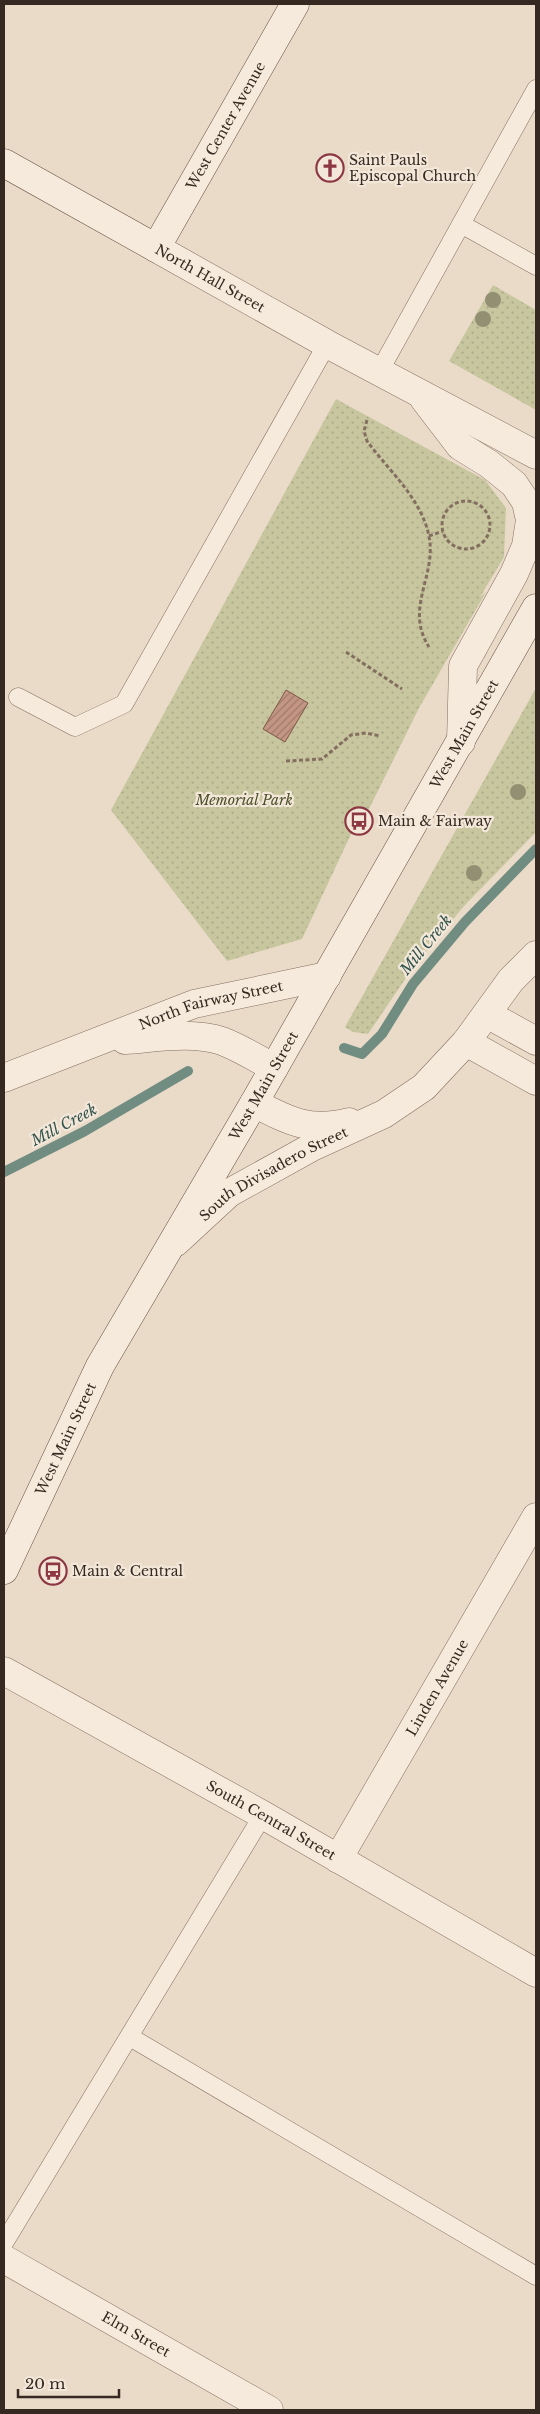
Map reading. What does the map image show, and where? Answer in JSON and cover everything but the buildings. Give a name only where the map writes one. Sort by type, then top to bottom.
[{"type":"street","name":"West Center Avenue","points":[[156,248],[295,4]]},
{"type":"street","name":"North Hall Street","points":[[4,163],[327,344],[536,455]]},
{"type":"street","name":"North Hall Street","points":[[418,392],[460,446],[489,464],[514,484],[526,502],[530,520],[526,546],[514,574],[463,666],[461,742]]},
{"type":"street","name":"West Main Street","points":[[4,1570],[100,1366],[254,1103],[536,608]]},
{"type":"street","name":"South Divisadero Street","points":[[170,1247],[228,1193],[312,1147],[384,1114],[424,1087],[466,1042],[511,980],[536,955]]},
{"type":"street","name":"North Fairway Street","points":[[4,1078],[194,1004],[327,976]]},
{"type":"street","points":[[488,1014],[536,1041]]},
{"type":"street","name":"North Fairway Street","points":[[98,1042],[182,1036],[205,1037],[232,1045],[274,1068]]},
{"type":"street","points":[[466,1042],[536,1080]]},
{"type":"street","name":"South Divisadero Street","points":[[254,1103],[295,1124],[308,1126],[338,1125],[384,1114]]},
{"type":"street","name":"Linden Avenue","points":[[338,1859],[536,1517]]},
{"type":"street","name":"South Central Street","points":[[4,1671],[263,1816],[536,1973]]},
{"type":"street","name":"Elm Street","points":[[4,2259],[269,2410]]},
{"type":"lane","points":[[379,372],[536,89]]},
{"type":"lane","points":[[461,224],[536,266]]},
{"type":"lane","points":[[18,697],[75,727],[124,704],[327,344]]},
{"type":"lane","points":[[4,2243],[263,1816]]},
{"type":"lane","points":[[130,2037],[536,2276]]},
{"type":"path","points":[[367,420],[364,431],[367,441],[414,500],[423,517],[429,536],[428,568],[419,608],[421,634],[429,647]]},
{"type":"path","points":[[459,501],[477,503],[488,514],[490,530],[479,546],[464,549],[451,544],[442,531],[446,510],[459,501]]},
{"type":"path","points":[[429,536],[442,531]]},
{"type":"path","points":[[346,652],[402,689]]},
{"type":"path","points":[[286,761],[322,760],[351,735],[366,733],[380,736]]},
{"type":"green space","points":[[493,285],[536,310],[536,410],[449,361]]},
{"type":"green space","name":"Memorial Park","points":[[336,399],[485,480],[506,508],[504,557],[419,708],[364,819],[359,817],[302,939],[227,961],[111,810]]},
{"type":"green space","points":[[536,688],[536,832],[464,906],[412,969],[368,1034],[353,1032],[345,1027]]},
{"type":"waterway","name":"Mill Creek","points":[[344,1048],[362,1054],[382,1034],[413,984],[465,922],[536,849]]},
{"type":"waterway","name":"Mill Creek","points":[[4,1172],[85,1131],[188,1071]]},
{"type":"place","name":"Saint Pauls Episcopal Church","points":[[330,168]]},
{"type":"place","name":"Main & Fairway","points":[[359,821]]},
{"type":"place","name":"Main & Central","points":[[53,1571]]}]
